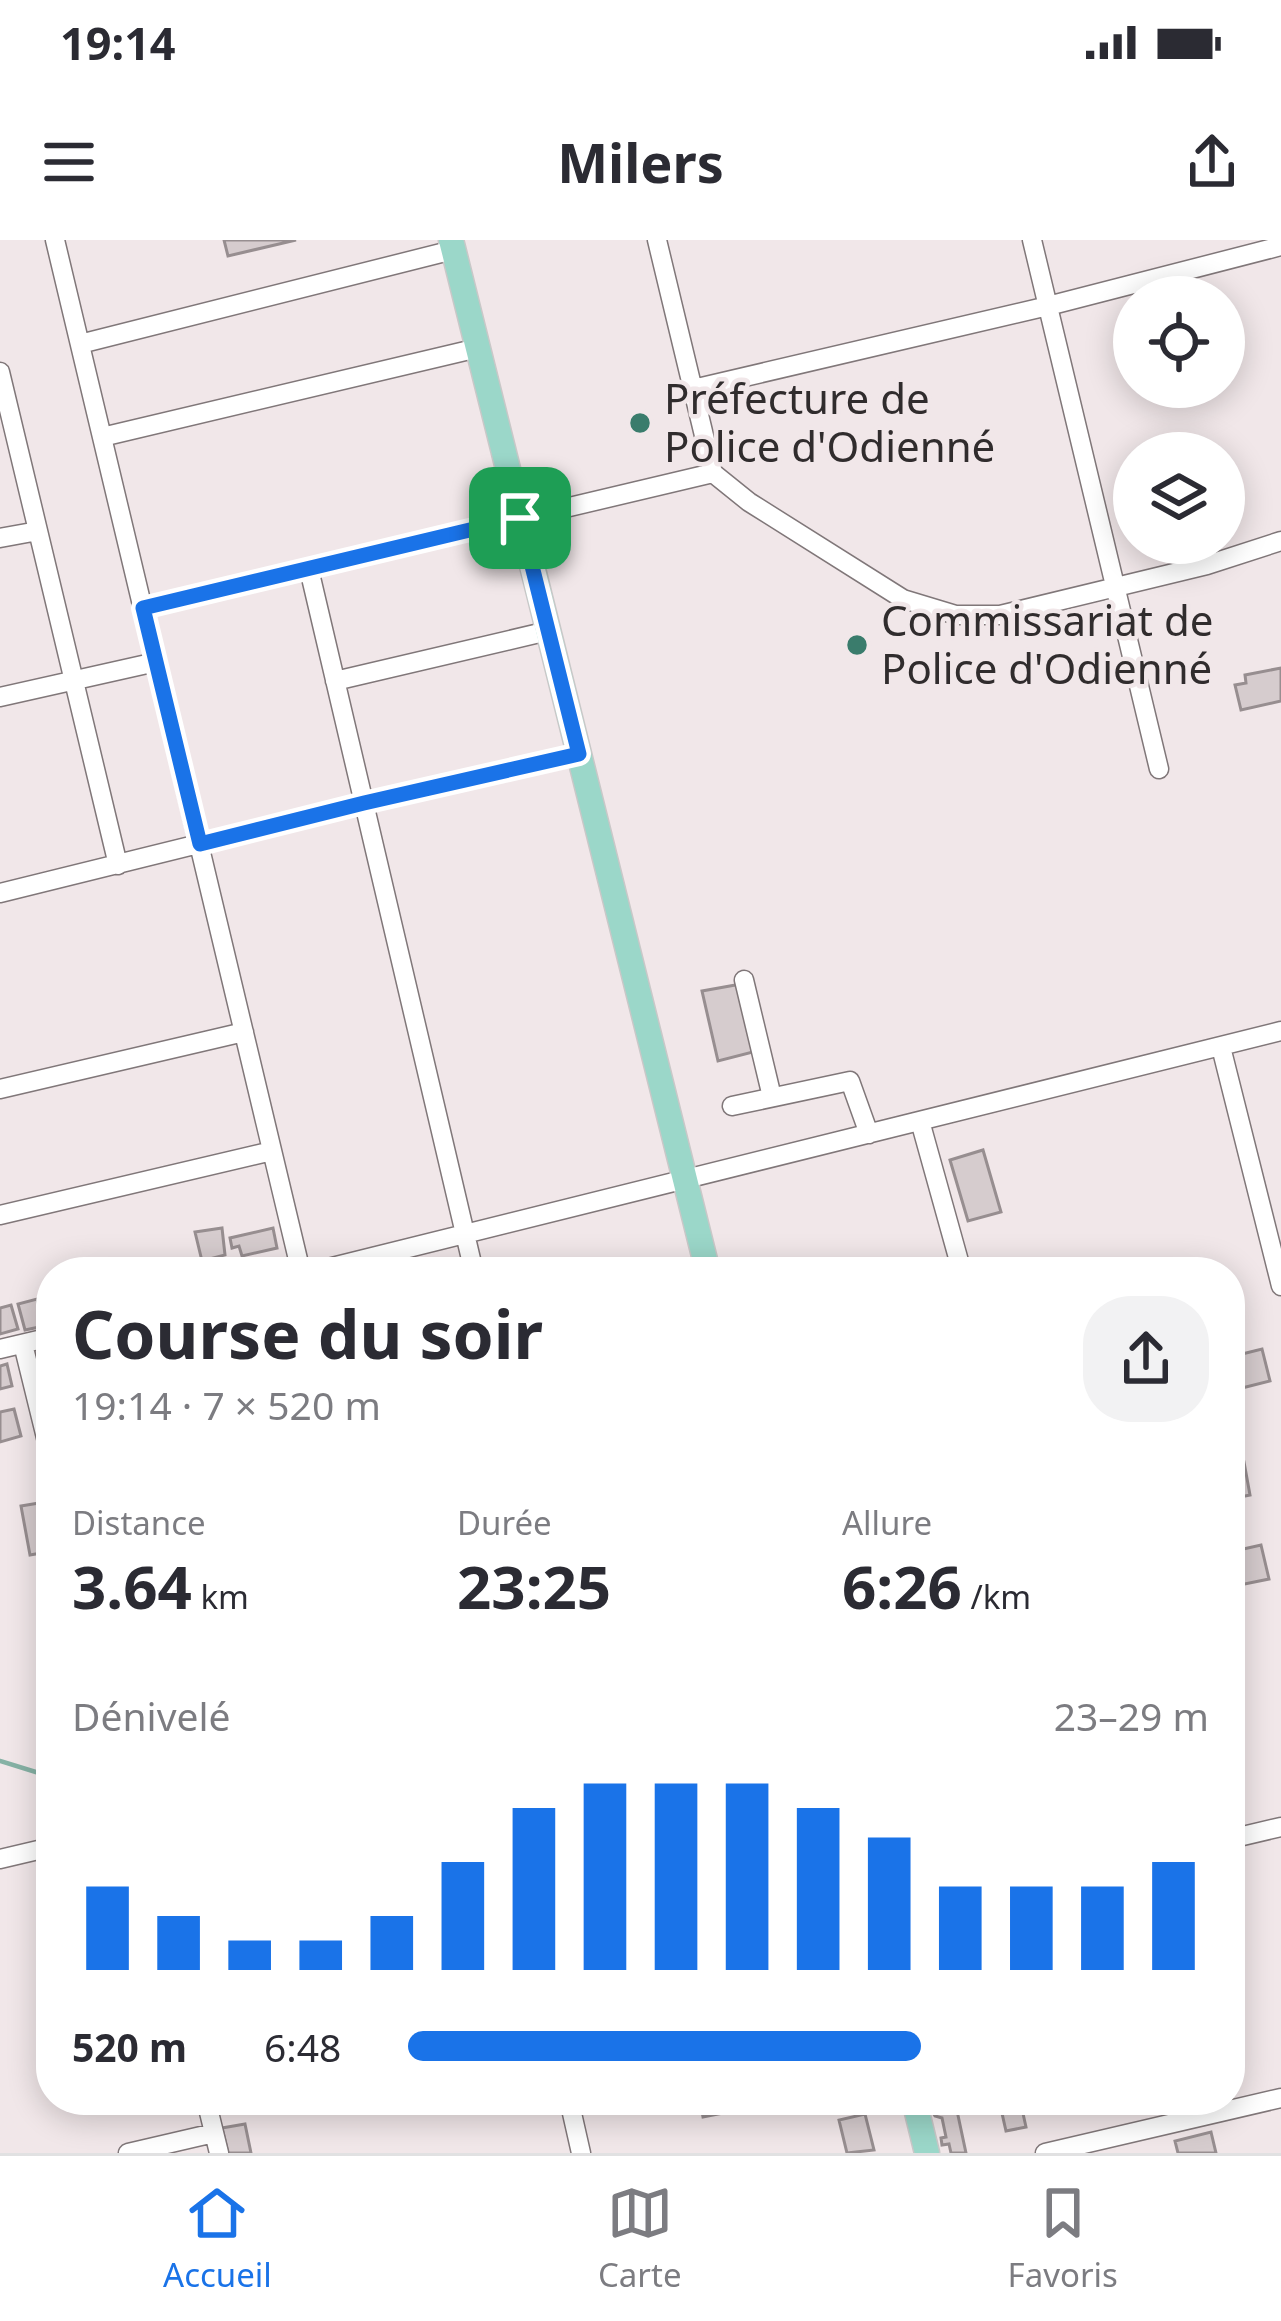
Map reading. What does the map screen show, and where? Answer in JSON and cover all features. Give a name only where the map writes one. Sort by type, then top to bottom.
[{"type":"main road","points":[[452,245],[704,1257]]},
{"type":"main road","points":[[918,2115],[927,2153]]},
{"type":"street","points":[[55,240],[297,1257]]},
{"type":"street","points":[[657,240],[713,473],[749,502],[903,599],[956,615],[1000,615],[1207,565],[1281,541]]},
{"type":"street","points":[[1032,240],[1159,770]]},
{"type":"street","points":[[80,344],[452,245]]},
{"type":"street","points":[[693,389],[1281,246]]},
{"type":"street","points":[[102,437],[478,348]]},
{"type":"street","points":[[0,372],[118,865]]},
{"type":"street","points":[[143,608],[713,473]]},
{"type":"street","points":[[0,538],[38,530]]},
{"type":"street","points":[[309,569],[470,1257]]},
{"type":"street","points":[[335,681],[548,632]]},
{"type":"street","points":[[0,698],[156,662]]},
{"type":"street","points":[[0,893],[579,754]]},
{"type":"street","points":[[744,980],[772,1097]]},
{"type":"street","points":[[372,1257],[1281,1031]]},
{"type":"street","points":[[0,1089],[244,1032]]},
{"type":"street","points":[[1221,1047],[1281,1286]]},
{"type":"street","points":[[732,1106],[850,1081],[869,1134]]},
{"type":"street","points":[[920,1121],[958,1257]]},
{"type":"street","points":[[0,1215],[272,1151]]},
{"type":"street","points":[[0,1349],[36,1340]]},
{"type":"street","points":[[23,1343],[36,1396]]},
{"type":"street","points":[[1245,1835],[1281,1827]]},
{"type":"street","points":[[0,1859],[36,1851]]},
{"type":"street","points":[[1245,2103],[1281,2098]]},
{"type":"street","points":[[210,2115],[219,2153]]},
{"type":"street","points":[[572,2115],[581,2153]]},
{"type":"street","points":[[1046,2153],[1174,2115]]},
{"type":"street","points":[[128,2153],[214,2133]]},
{"type":"building","points":[[224,240],[296,240],[228,256]]},
{"type":"building","points":[[1281,668],[1281,701],[1241,710],[1235,685],[1246,683],[1245,675]]},
{"type":"building","points":[[741,984],[757,1051],[718,1061],[702,991]]},
{"type":"building","points":[[983,1150],[1001,1212],[968,1221],[950,1160]]},
{"type":"building","points":[[222,1228],[225,1255],[201,1257],[195,1232]]},
{"type":"building","points":[[273,1228],[277,1248],[242,1256],[239,1246],[232,1248],[230,1238]]},
{"type":"building","points":[[36,1299],[36,1328],[25,1330],[18,1304]]},
{"type":"building","points":[[11,1305],[18,1329],[0,1334],[0,1308]]},
{"type":"building","points":[[1262,1349],[1270,1381],[1245,1387],[1245,1353]]},
{"type":"building","points":[[7,1364],[12,1386],[0,1389],[0,1366]]},
{"type":"building","points":[[14,1409],[21,1436],[0,1442],[0,1412]]},
{"type":"building","points":[[36,1504],[36,1554],[30,1555],[21,1506]]},
{"type":"building","points":[[1261,1545],[1269,1579],[1245,1584],[1245,1549]]},
{"type":"building","points":[[865,2115],[874,2150],[847,2153],[839,2120]]},
{"type":"building","points":[[958,2115],[966,2153],[951,2153],[949,2144],[942,2145],[941,2138],[946,2137],[942,2118],[935,2116]]},
{"type":"building","points":[[1002,2115],[1023,2115],[1026,2127],[1006,2131]]},
{"type":"building","points":[[245,2124],[251,2153],[228,2153],[222,2128]]},
{"type":"building","points":[[1211,2132],[1216,2153],[1178,2153],[1175,2141]]},
{"type":"waterway","points":[[0,1761],[36,1772]]},
{"type":"place","name":"Préfecture de Police d'Odienné","points":[[640,423]]},
{"type":"place","name":"Commissariat de Police d'Odienné","points":[[857,645]]},
{"type":"route","points":[[520,518],[579,754],[200,844],[143,608],[520,518]]}]
